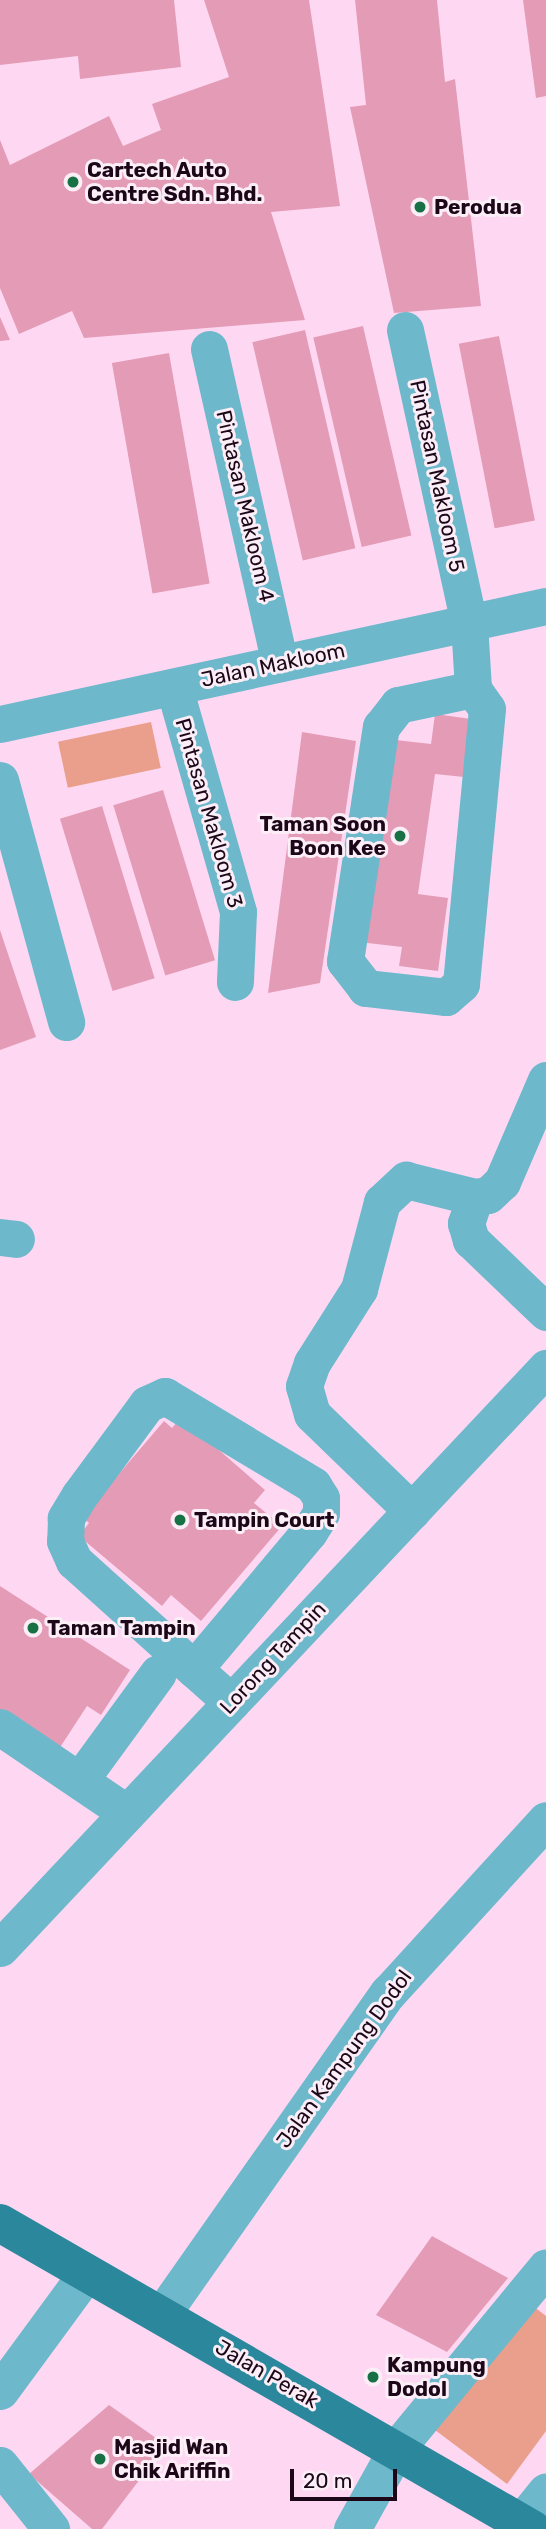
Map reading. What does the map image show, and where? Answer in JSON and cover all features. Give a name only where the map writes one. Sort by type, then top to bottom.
[{"type":"main road","name":"Jalan Perak","points":[[0,2223],[397,2448],[527,2525]]},
{"type":"street","name":"Pintasan Makloom 5","points":[[405,330],[468,623],[473,689],[486,709],[461,984],[446,997],[366,988],[345,961],[381,727],[398,705],[473,689]]},
{"type":"street","name":"Pintasan Makloom 4","points":[[209,349],[280,663]]},
{"type":"street","name":"Jalan Makloom","points":[[0,724],[546,606]]},
{"type":"street","name":"Pintasan Makloom 3","points":[[174,687],[238,912],[235,982]]},
{"type":"street","points":[[0,780],[66,1022]]},
{"type":"street","points":[[411,1511],[312,1414],[304,1386],[312,1363],[359,1289],[382,1202],[406,1180],[475,1197],[488,1195],[502,1182],[546,1080]]},
{"type":"street","points":[[475,1197],[466,1223],[471,1240],[546,1312]]},
{"type":"street","name":"Lorong Tampin","points":[[0,1948],[546,1368]]},
{"type":"street","points":[[194,1669],[309,1532],[321,1513],[321,1498],[313,1485],[165,1396],[147,1404],[79,1496],[66,1518],[65,1541],[75,1561],[194,1669],[231,1702]]},
{"type":"street","points":[[80,1780],[158,1673]]},
{"type":"street","points":[[0,1727],[127,1813]]},
{"type":"street","name":"Jalan Kampung Dodol","points":[[162,2314],[388,1993],[546,1820]]},
{"type":"street","points":[[352,2529],[397,2448],[546,2267]]},
{"type":"street","points":[[0,2391],[86,2274]]},
{"type":"street","points":[[0,2465],[51,2529]]},
{"type":"street","points":[[527,2525],[546,2491]]},
{"type":"shaded area","points":[[151,722],[161,768],[68,788],[58,742]]},
{"type":"shaded area","points":[[525,2300],[546,2316],[546,2431],[507,2484],[431,2427]]},
{"type":"building","points":[[0,0],[174,0],[181,67],[80,79],[78,56],[0,65]]},
{"type":"building","points":[[204,0],[309,0],[340,206],[271,212],[305,320],[84,338],[72,311],[19,334],[0,288],[0,140],[10,165],[109,116],[123,146],[161,130],[152,104],[229,77]]},
{"type":"building","name":"Perodua","points":[[355,0],[437,0],[445,82],[455,79],[481,306],[394,313],[350,107],[366,105]]},
{"type":"building","points":[[523,0],[546,0],[546,96],[536,98]]},
{"type":"building","points":[[0,317],[10,340],[0,341]]},
{"type":"building","points":[[363,326],[411,535],[362,547],[313,337]]},
{"type":"building","points":[[305,330],[355,548],[303,560],[252,342]]},
{"type":"building","points":[[499,336],[535,521],[495,528],[459,344]]},
{"type":"building","points":[[169,353],[210,583],[153,594],[112,363]]},
{"type":"building","name":"Taman Soon Boon Kee","points":[[435,714],[471,719],[464,777],[435,774],[418,894],[448,898],[438,971],[399,966],[402,947],[359,942],[387,739],[431,744]]},
{"type":"building","points":[[302,732],[356,741],[320,983],[268,993]]},
{"type":"building","points":[[163,790],[215,960],[165,975],[113,805]]},
{"type":"building","points":[[102,806],[155,978],[113,991],[60,819]]},
{"type":"building","points":[[0,930],[36,1037],[0,1050]]},
{"type":"building","name":"Tampin Court","points":[[181,1417],[265,1490],[254,1503],[282,1526],[201,1621],[171,1595],[162,1606],[79,1536],[89,1523],[82,1517],[164,1421],[172,1428]]},
{"type":"building","name":"Taman Tampin","points":[[0,1586],[130,1670],[101,1715],[87,1706],[57,1752],[0,1716]]},
{"type":"building","points":[[432,2236],[508,2278],[447,2352],[376,2315]]},
{"type":"building","name":"Masjid Wan Chik Ariffin","points":[[109,2405],[166,2445],[102,2529],[92,2529],[29,2474]]},
{"type":"place","name":"Cartech Auto Centre Sdn. Bhd.","points":[[73,182]]},
{"type":"place","name":"Perodua","points":[[420,207]]},
{"type":"place","name":"Taman Soon Boon Kee","points":[[400,836]]},
{"type":"place","name":"Tampin Court","points":[[180,1520]]},
{"type":"place","name":"Taman Tampin","points":[[33,1628]]},
{"type":"place","name":"Kampung Dodol","points":[[373,2377]]},
{"type":"place","name":"Masjid Wan Chik Ariffin","points":[[100,2459]]}]
